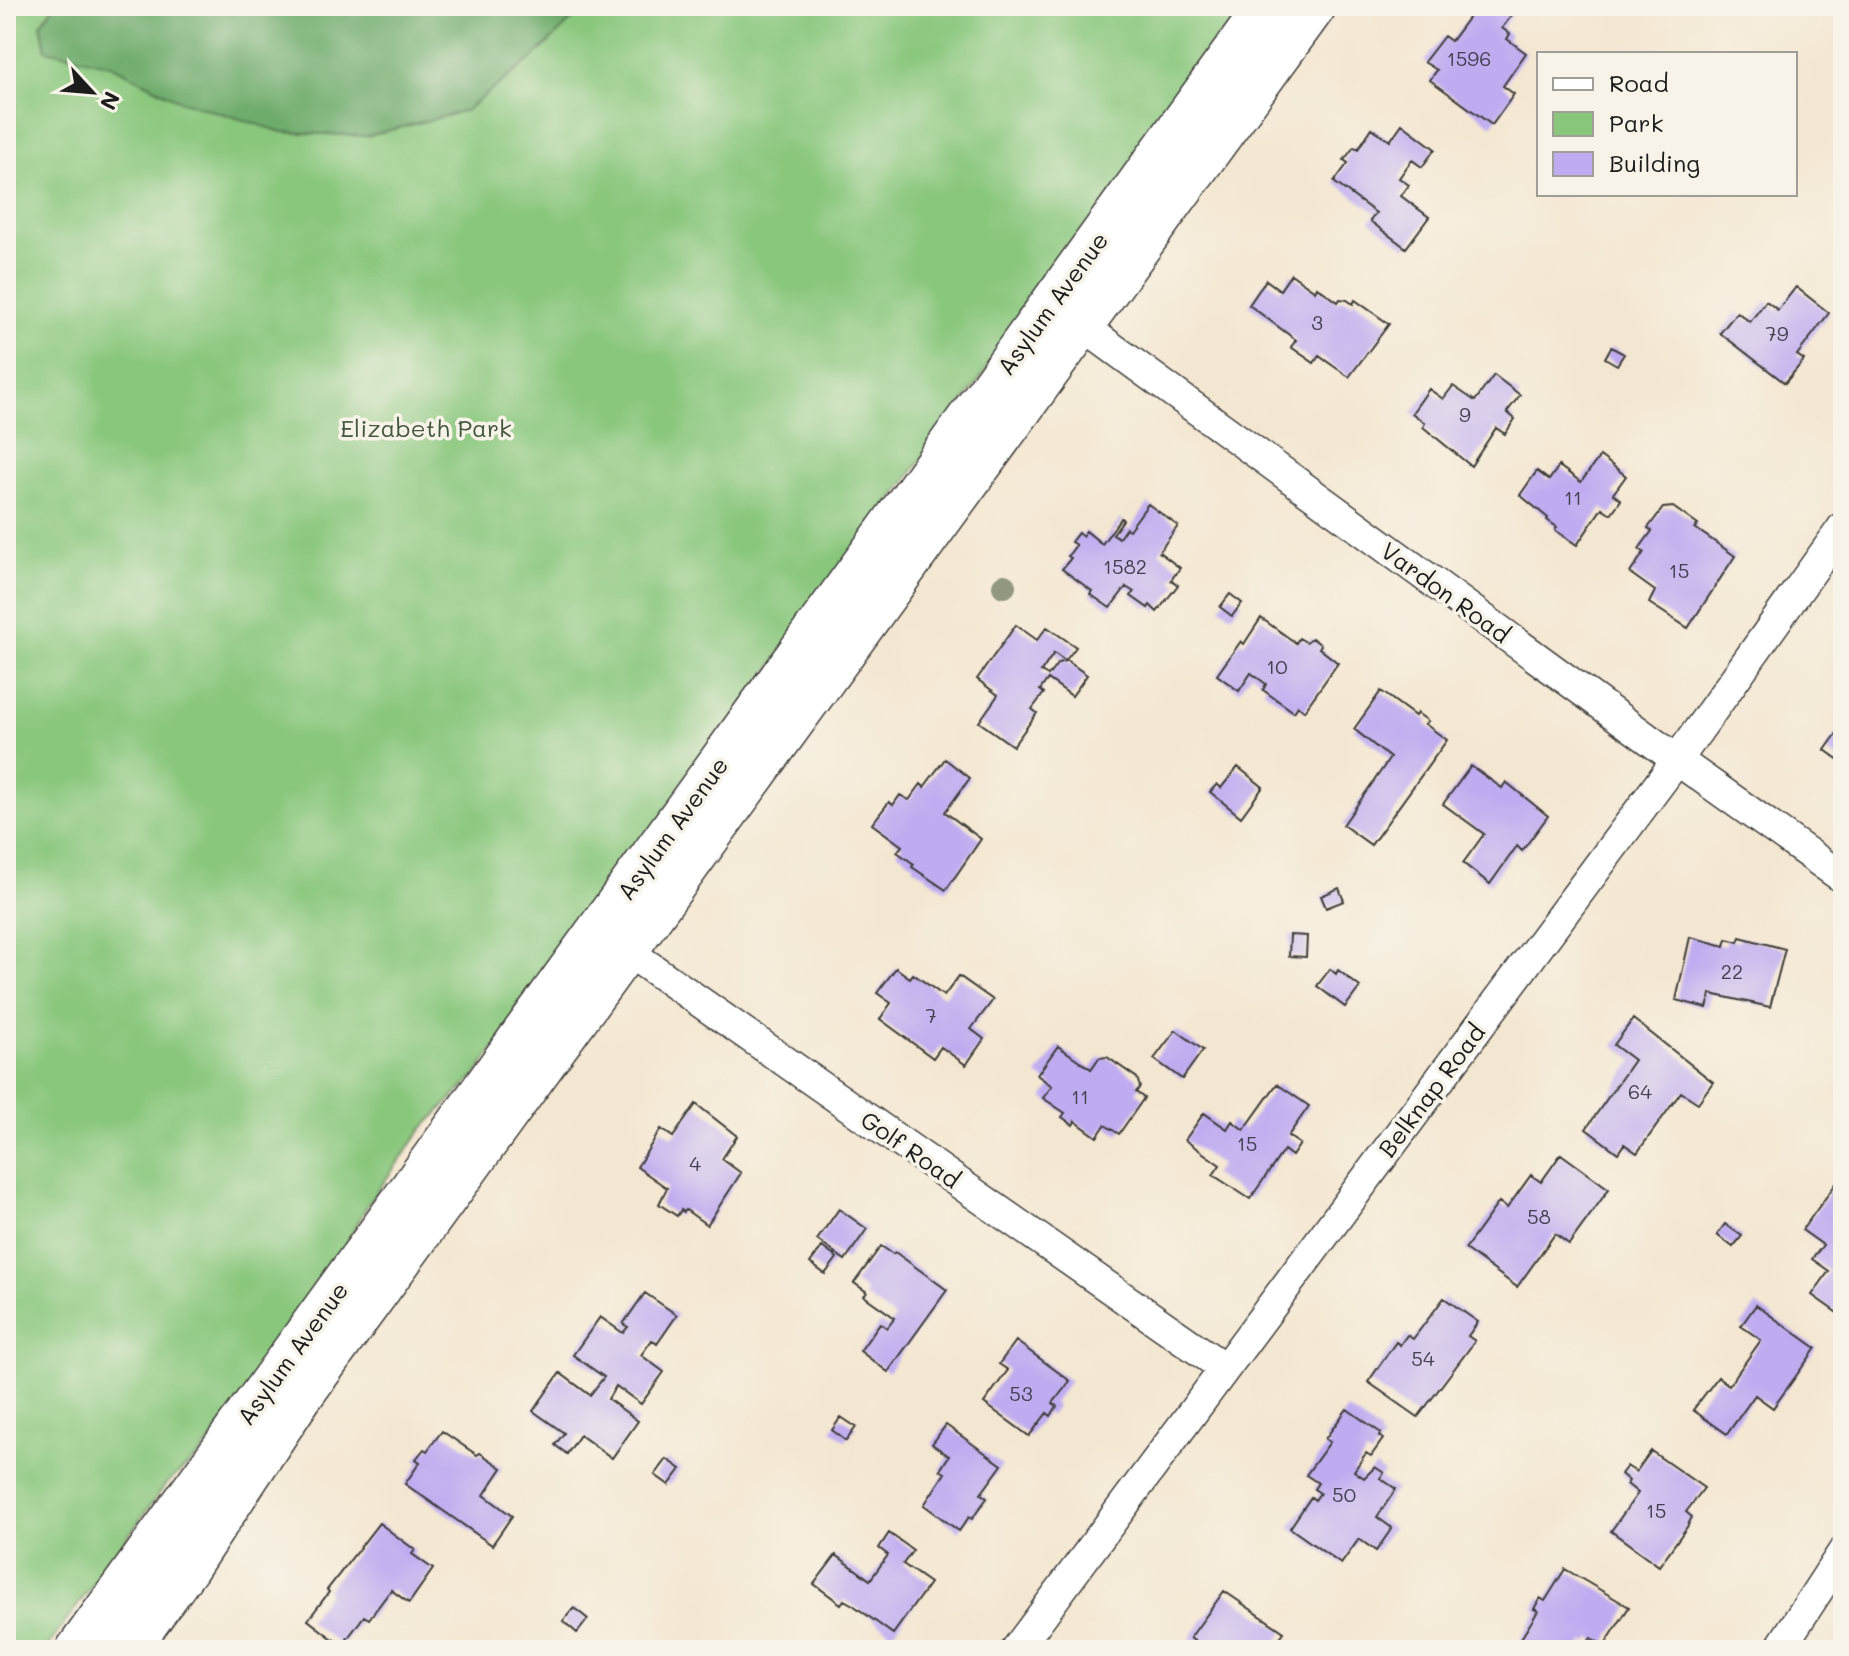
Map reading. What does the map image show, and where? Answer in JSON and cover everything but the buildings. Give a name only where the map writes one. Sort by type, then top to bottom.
[{"type":"main road","name":"Asylum Avenue","points":[[77,1650],[613,941],[1066,314],[1267,6]]},
{"type":"main road","name":"Asylum Avenue","points":[[1066,314],[1315,6]]},
{"type":"main road","name":"Asylum Avenue","points":[[127,1650],[188,1567],[613,941]]},
{"type":"street","name":"Vardon Road","points":[[1066,314],[1843,878]]},
{"type":"street","name":"Belknap Road","points":[[1016,1650],[1677,760],[1843,527]]},
{"type":"street","name":"Golf Road","points":[[613,941],[1224,1368]]},
{"type":"street","points":[[1779,1650],[1843,1552]]},
{"type":"green space","name":"Elizabeth Park","points":[[6,6],[1250,6],[474,1077],[423,1128],[368,1204],[319,1294],[201,1454],[166,1484],[45,1650],[6,1650]]},
{"type":"green space","points":[[54,6],[586,6],[534,57],[465,111],[367,136],[282,132],[179,100],[111,65],[46,50],[41,24]]}]
